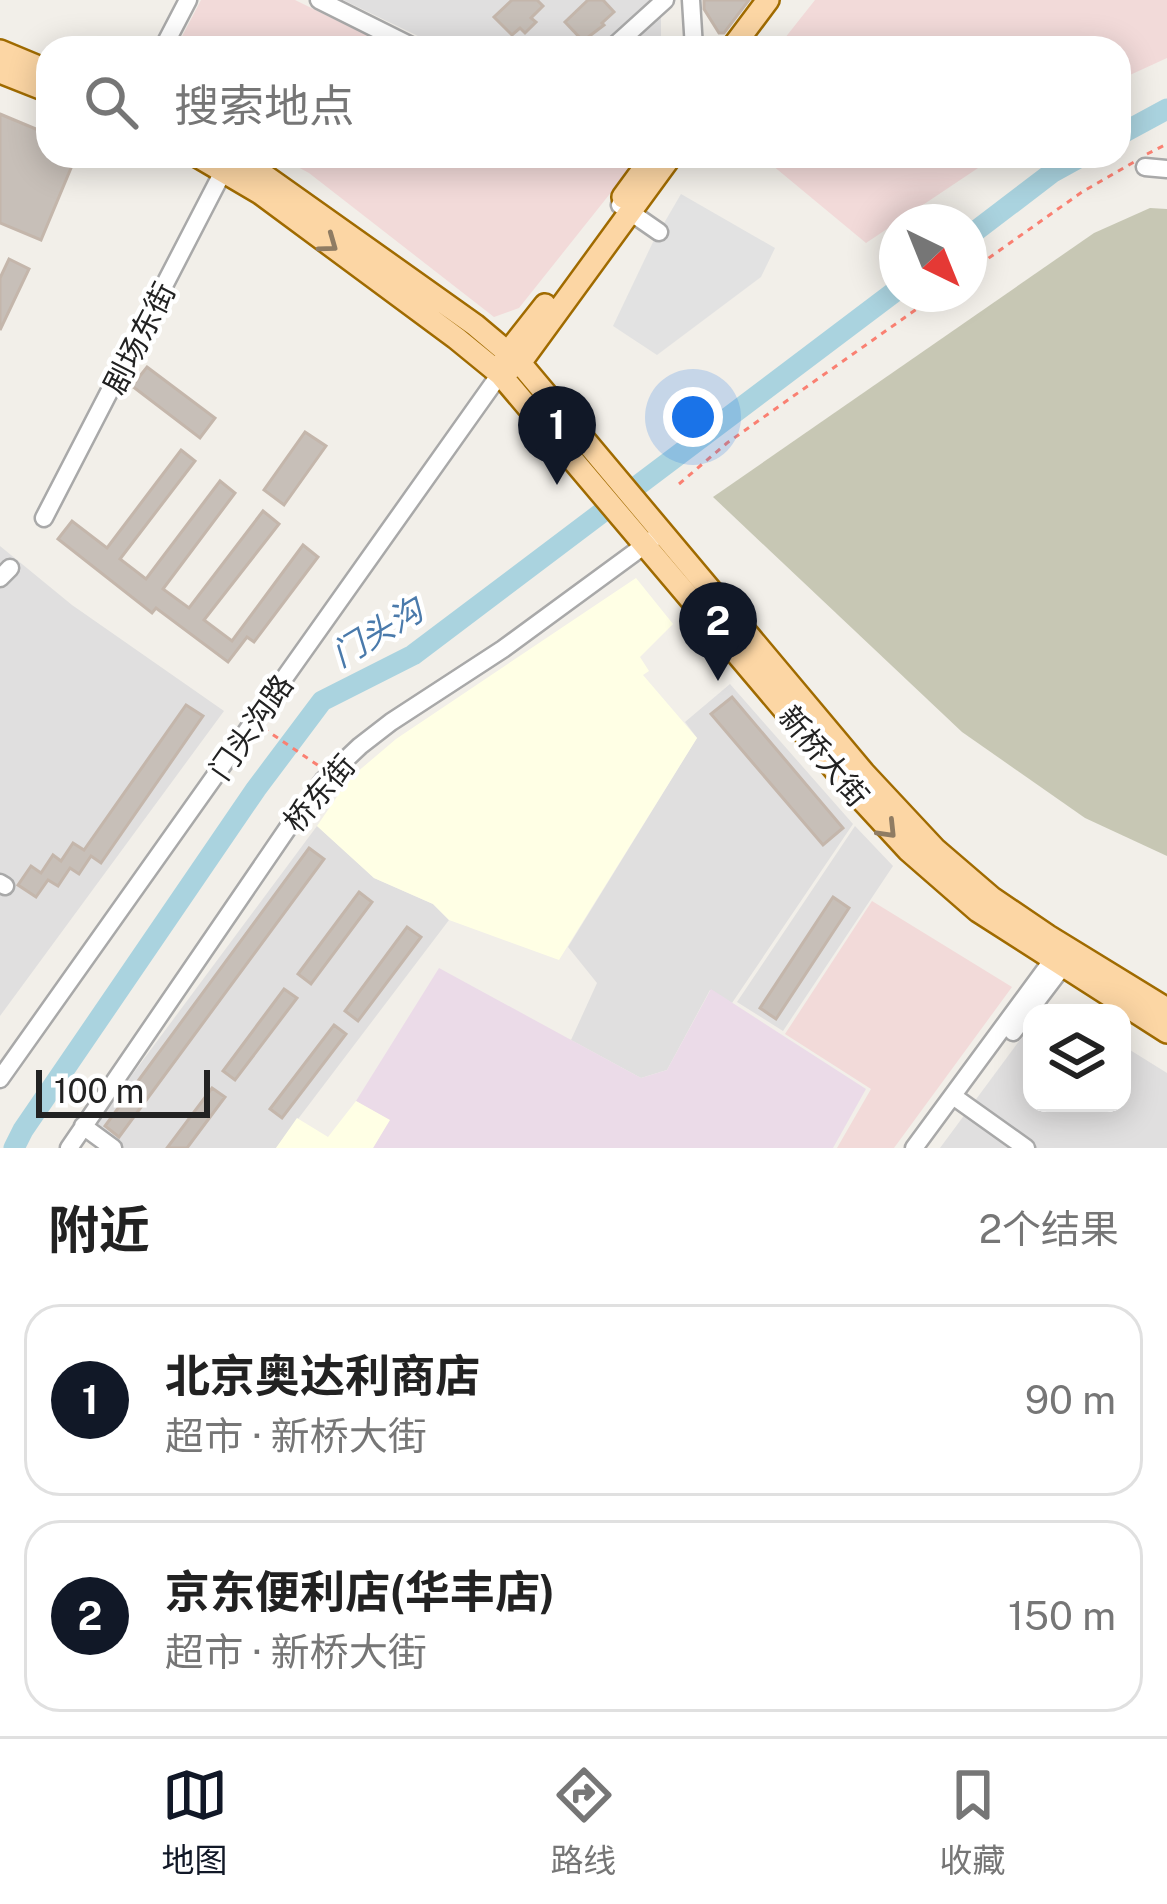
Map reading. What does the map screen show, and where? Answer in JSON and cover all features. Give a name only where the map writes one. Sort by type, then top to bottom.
[{"type":"main road","points":[[742,36],[768,0]]},
{"type":"main road","points":[[759,36],[785,0]]},
{"type":"main road","points":[[0,51],[36,66]]},
{"type":"main road","points":[[0,72],[36,86]]},
{"type":"main road","name":"新桥大街","points":[[240,168],[500,374],[848,785],[941,881],[978,910],[1167,1009]]},
{"type":"main road","name":"新桥大街","points":[[241,168],[475,325],[514,357],[897,810],[992,898],[1167,1032]]},
{"type":"main road","name":"门头沟路","points":[[625,208],[647,168]]},
{"type":"main road","name":"门头沟路","points":[[500,374],[660,168]]},
{"type":"street","points":[[169,36],[188,0]]},
{"type":"street","points":[[319,0],[391,36]]},
{"type":"street","points":[[625,36],[664,0]]},
{"type":"street","points":[[691,0],[693,36]]},
{"type":"street","points":[[1145,167],[1167,169]]},
{"type":"street","name":"剧场东街","points":[[44,518],[227,168]]},
{"type":"street","points":[[625,208],[658,232]]},
{"type":"street","name":"门头沟路","points":[[0,1078],[500,374]]},
{"type":"street","name":"桥东街","points":[[69,1148],[294,819],[331,774],[392,722],[503,649],[664,532]]},
{"type":"street","points":[[926,1148],[1063,955]]},
{"type":"street","points":[[914,1148],[957,1099]]},
{"type":"street","points":[[957,1099],[1026,1148]]},
{"type":"street","points":[[83,1126],[113,1148]]},
{"type":"path","points":[[1131,164],[1167,144]]},
{"type":"path","points":[[987,259],[1124,168]]},
{"type":"path","points":[[679,484],[728,443],[913,312]]},
{"type":"path","points":[[255,722],[331,774]]},
{"type":"shaded area","points":[[201,0],[295,0],[368,36],[182,36]]},
{"type":"shaded area","points":[[343,0],[661,0],[661,36],[418,36]]},
{"type":"shaded area","points":[[815,0],[1167,0],[1167,58],[1131,74],[1131,36],[786,36]]},
{"type":"shaded area","points":[[300,168],[630,168],[519,308],[494,317]]},
{"type":"shaded area","points":[[775,168],[978,168],[924,204],[879,204],[879,234],[866,243]]},
{"type":"shaded area","points":[[681,194],[775,248],[761,277],[657,355],[613,326]]},
{"type":"shaded area","points":[[1150,208],[1167,209],[1167,856],[1085,818],[962,732],[713,497],[980,312],[987,312],[987,307],[1094,233]]},
{"type":"shaded area","points":[[0,546],[72,605],[224,711],[0,1016]]},
{"type":"shaded area","points":[[636,578],[673,624],[640,657],[649,671],[643,675],[697,738],[559,960],[449,920],[433,904],[374,878],[317,826],[349,779],[396,739]]},
{"type":"shaded area","points":[[730,684],[853,824],[732,1003],[710,990],[667,1070],[641,1078],[571,1040],[597,983],[568,947],[697,738],[685,722]]},
{"type":"shaded area","points":[[317,826],[374,878],[433,904],[449,920],[276,1148],[124,1148],[94,1126]]},
{"type":"shaded area","points":[[855,826],[893,866],[783,1031],[737,1002]]},
{"type":"shaded area","points":[[872,901],[1012,987],[894,1148],[837,1148],[871,1089],[785,1034]]},
{"type":"shaded area","points":[[439,968],[641,1078],[667,1070],[711,989],[866,1089],[833,1148],[373,1148],[389,1120],[356,1101]]},
{"type":"shaded area","points":[[1023,1036],[1023,1112],[1131,1112],[1131,1051],[1167,1073],[1167,1148],[940,1148]]},
{"type":"shaded area","points":[[356,1101],[390,1120],[373,1148],[276,1148],[297,1118],[328,1137]]},
{"type":"building","points":[[512,0],[537,0],[543,6],[525,33],[520,28],[512,35],[494,17]]},
{"type":"building","points":[[588,0],[603,0],[614,12],[590,36],[578,36],[565,22]]},
{"type":"building","points":[[704,0],[749,0],[724,33],[719,33],[704,9]]},
{"type":"building","points":[[0,114],[36,129],[36,168],[71,168],[41,240],[0,223]]},
{"type":"building","points":[[9,259],[29,269],[0,330],[0,278]]},
{"type":"building","points":[[147,367],[215,418],[200,438],[132,386]]},
{"type":"building","points":[[305,432],[326,446],[284,505],[264,490]]},
{"type":"building","points":[[181,450],[195,461],[120,559],[146,579],[220,481],[235,493],[163,589],[189,608],[263,511],[279,524],[204,620],[232,641],[303,545],[318,557],[254,642],[247,637],[228,662],[156,608],[152,613],[58,539],[72,521],[107,548]]},
{"type":"building","points":[[732,697],[843,828],[823,845],[711,714]]},
{"type":"building","points":[[186,705],[203,716],[101,863],[91,856],[79,874],[70,868],[58,886],[48,880],[36,897],[18,885],[31,866],[41,873],[53,855],[61,861],[73,843],[84,850]]},
{"type":"building","points":[[309,848],[324,859],[119,1137],[105,1126]]},
{"type":"building","points":[[359,892],[372,902],[311,984],[298,974]]},
{"type":"building","points":[[833,897],[849,908],[776,1019],[760,1008]]},
{"type":"building","points":[[407,927],[421,937],[358,1021],[345,1011]]},
{"type":"building","points":[[284,989],[297,998],[235,1080],[223,1071]]},
{"type":"building","points":[[334,1025],[346,1034],[282,1118],[270,1109]]},
{"type":"building","points":[[212,1088],[225,1097],[187,1148],[167,1148]]},
{"type":"waterway","name":"门头沟","points":[[1131,128],[1167,109]]},
{"type":"waterway","name":"门头沟","points":[[987,222],[1060,168]]},
{"type":"waterway","name":"门头沟","points":[[14,1148],[256,789],[322,701],[413,655],[879,304]]},
{"type":"place","name":"北京奥达利商店","points":[[557,485]]},
{"type":"place","name":"京东便利店(华丰店)","points":[[718,681]]}]
